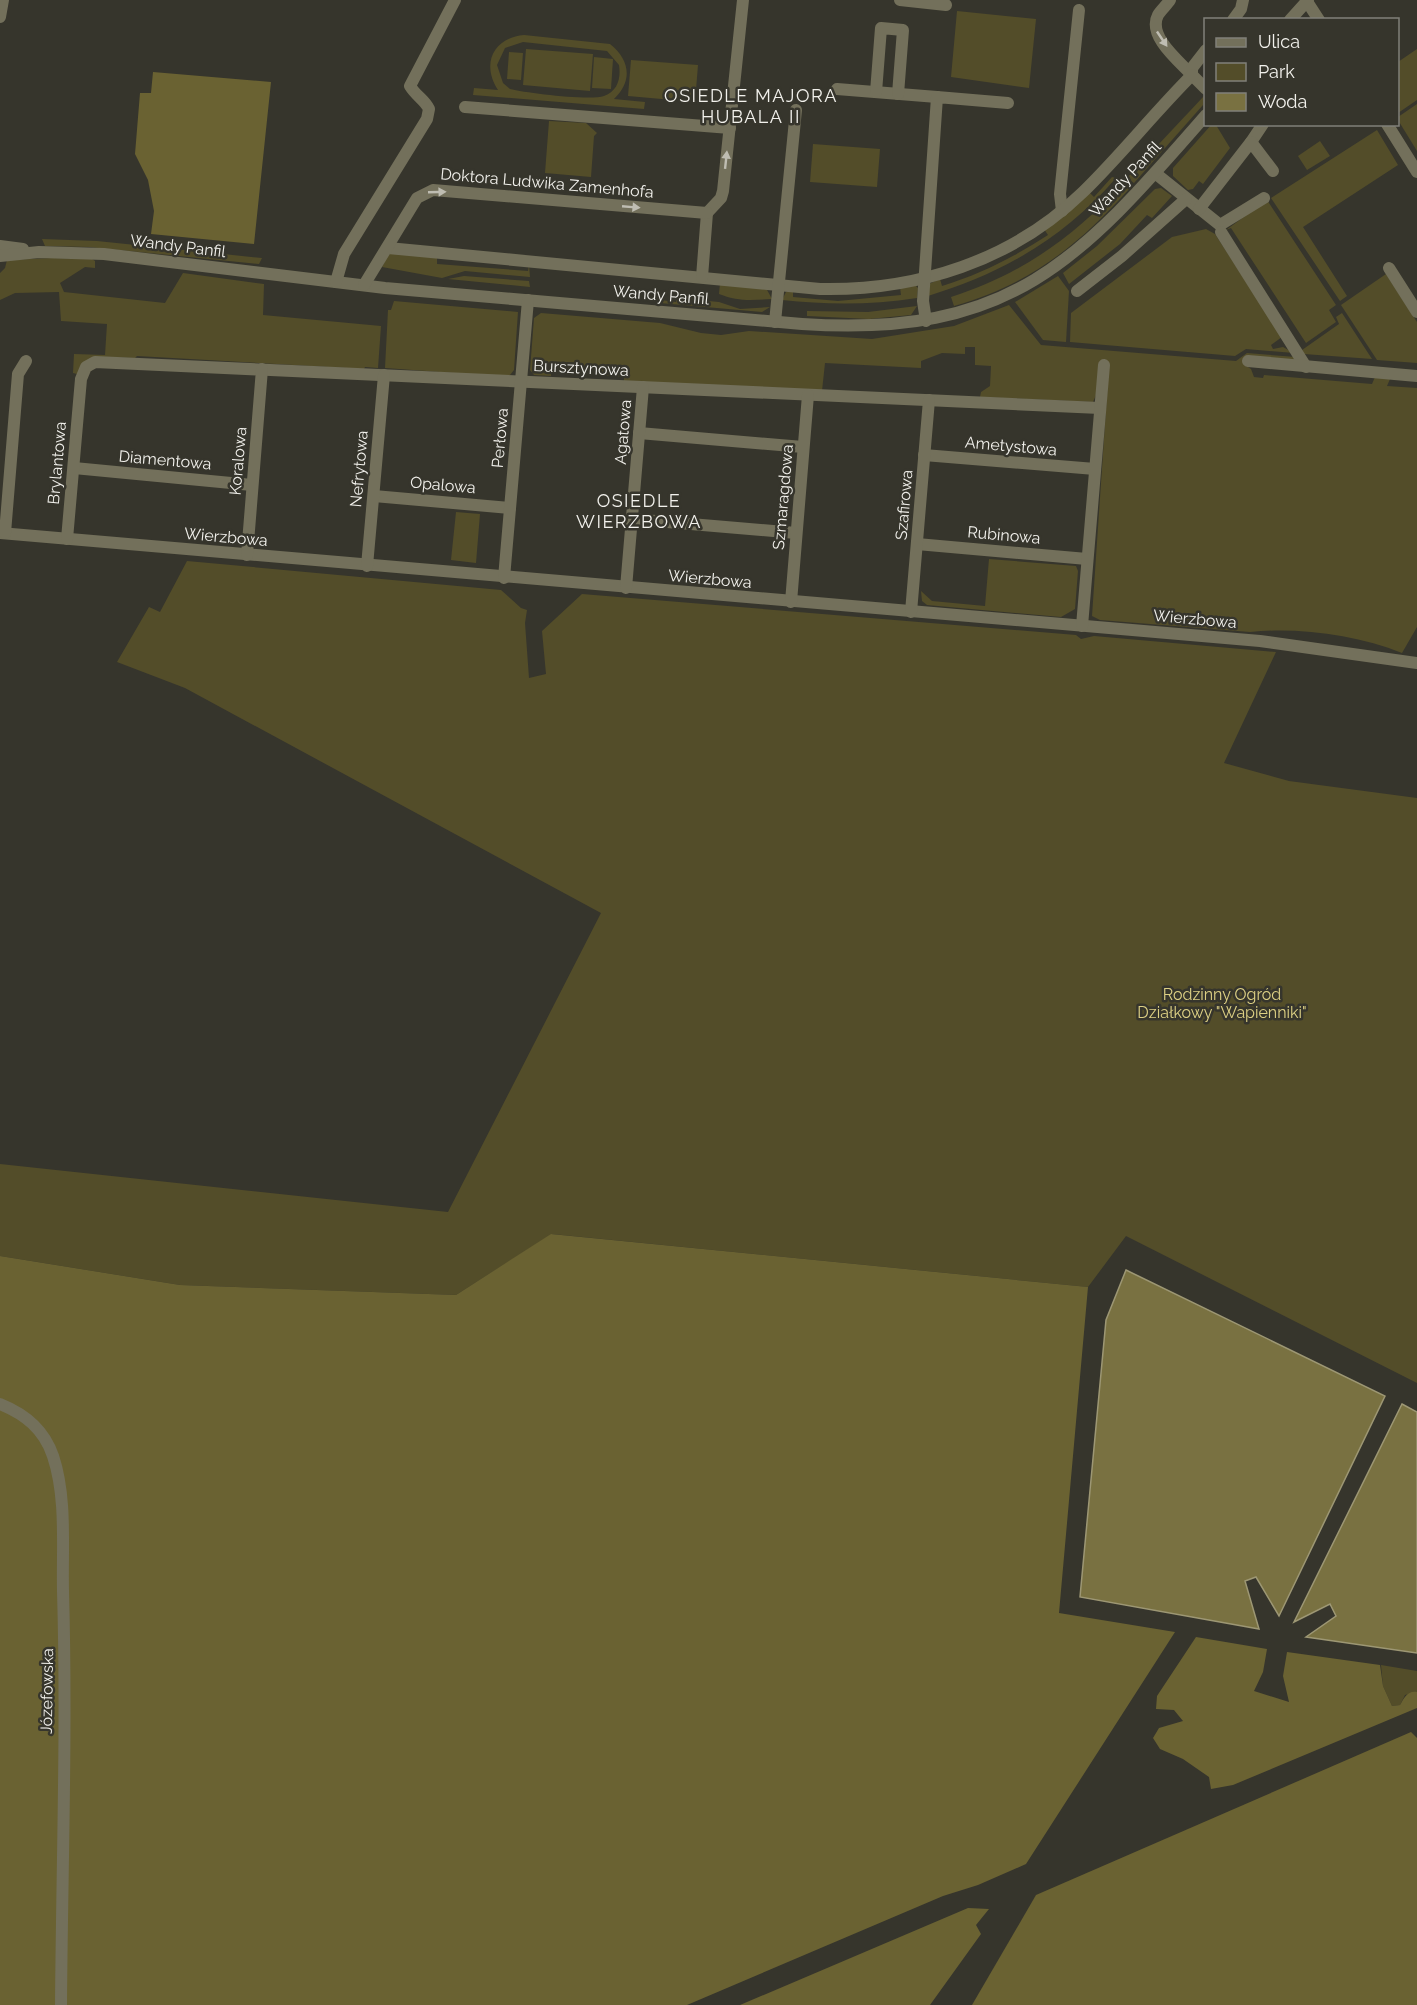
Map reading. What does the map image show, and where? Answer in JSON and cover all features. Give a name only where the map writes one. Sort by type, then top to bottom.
[{"type":"street","points":[[0,17],[3,0]]},
{"type":"street","points":[[336,282],[344,254],[427,119],[429,109],[426,102],[415,96],[410,86],[455,0]]},
{"type":"street","points":[[702,277],[707,213],[721,198],[743,0]]},
{"type":"street","points":[[900,0],[946,5]]},
{"type":"street","points":[[1170,0],[1157,16],[1155,27],[1159,38],[1204,87]]},
{"type":"street","points":[[1283,18],[1305,0]]},
{"type":"street","points":[[1292,18],[1305,0]]},
{"type":"street","points":[[1305,0],[1318,18]]},
{"type":"street","points":[[1234,18],[1242,5]]},
{"type":"street","points":[[1062,211],[1060,194],[1079,10]]},
{"type":"street","points":[[876,92],[881,28],[903,30],[898,94]]},
{"type":"street","points":[[388,248],[841,289],[924,279],[991,256],[1062,211],[1102,173],[1192,75],[1192,68],[1204,53]]},
{"type":"street","points":[[837,89],[1008,103]]},
{"type":"street","points":[[926,321],[922,301],[937,97]]},
{"type":"street","points":[[465,107],[729,128]]},
{"type":"street","points":[[775,322],[796,110]]},
{"type":"street","name":"Wandy Panfil","points":[[0,246],[39,252],[104,254],[364,285],[775,322],[846,327],[926,321],[981,306],[1007,296],[1058,267],[1110,222],[1204,117]]},
{"type":"street","points":[[1199,209],[1262,126]]},
{"type":"street","points":[[1388,126],[1417,172]]},
{"type":"street","points":[[1251,142],[1273,171]]},
{"type":"street","points":[[1155,173],[1220,225],[1264,198]]},
{"type":"street","name":"Doktora Ludwika Zamenhofa","points":[[364,285],[417,198],[433,190],[707,213]]},
{"type":"street","points":[[1077,291],[1122,256],[1186,199]]},
{"type":"street","points":[[1221,232],[1306,367]]},
{"type":"street","name":"Wandy Panfil","points":[[0,256],[39,252]]},
{"type":"street","points":[[1389,268],[1417,312]]},
{"type":"street","name":"Perłowa","points":[[504,578],[528,300]]},
{"type":"street","points":[[2,533],[18,374],[26,361]]},
{"type":"street","points":[[1248,361],[1417,376]]},
{"type":"street","name":"Bursztynowa","points":[[80,391],[83,372],[95,362],[1100,408]]},
{"type":"street","points":[[1082,626],[1104,365]]},
{"type":"street","name":"Koralowa","points":[[247,555],[262,369]]},
{"type":"street","name":"Nefrytowa","points":[[367,566],[384,375]]},
{"type":"street","name":"Agatowa","points":[[626,588],[643,387]]},
{"type":"street","name":"Brylantowa","points":[[67,539],[80,391]]},
{"type":"street","name":"Szmaragdowa","points":[[791,602],[808,395]]},
{"type":"street","name":"Szafirowa","points":[[911,612],[929,400]]},
{"type":"street","points":[[639,433],[803,447]]},
{"type":"street","name":"Ametystowa","points":[[924,455],[1095,469]]},
{"type":"street","name":"Diamentowa","points":[[74,468],[252,484]]},
{"type":"street","name":"Opalowa","points":[[374,496],[510,508]]},
{"type":"street","points":[[632,519],[796,533]]},
{"type":"street","name":"Wierzbowa","points":[[2,533],[504,578],[1260,641],[1417,663]]},
{"type":"street","name":"Rubinowa","points":[[917,544],[1087,559]]},
{"type":"street","name":"Józefowska","points":[[0,1404],[17,1411],[34,1424],[46,1439],[53,1456],[61,1496],[64,1618],[61,2005]]},
{"type":"green space","points":[[957,11],[1036,19],[1029,88],[951,77]]},
{"type":"green space","points":[[524,35],[610,44],[622,57],[627,71],[624,85],[614,99],[645,102],[644,109],[473,95],[474,88],[498,90],[491,71],[493,54],[504,41]],"holes":[[[523,42],[607,51],[619,65],[619,79],[613,91],[597,97],[558,96],[510,89],[503,83],[497,65],[505,48]]]},
{"type":"green space","points":[[526,49],[593,54],[590,91],[523,85]]},
{"type":"green space","points":[[1417,49],[1417,100],[1399,112],[1399,61]]},
{"type":"green space","points":[[509,52],[523,53],[521,80],[507,79]]},
{"type":"green space","points":[[594,57],[613,59],[611,89],[592,88]]},
{"type":"green space","points":[[631,60],[698,65],[695,102],[628,96]]},
{"type":"green space","points":[[1204,96],[1203,105],[1134,183],[1127,178]]},
{"type":"green space","points":[[1417,104],[1417,151],[1399,122],[1399,116]]},
{"type":"green space","points":[[549,121],[586,123],[597,133],[594,136],[591,177],[545,173]]},
{"type":"green space","points":[[1210,126],[1217,126],[1230,148],[1203,184],[1199,181],[1193,189],[1188,190],[1173,176],[1173,168]]},
{"type":"green space","points":[[1377,130],[1398,165],[1303,227],[1347,296],[1340,301],[1271,198]]},
{"type":"green space","points":[[1320,141],[1330,156],[1307,170],[1298,156]]},
{"type":"green space","points":[[813,144],[880,149],[877,187],[810,182]]},
{"type":"green space","points":[[1112,177],[1116,178],[1075,219],[1031,251],[982,276],[928,296],[929,284],[940,279],[942,286],[970,276],[1010,258],[1048,235],[1044,229],[1089,192],[1094,197]]},
{"type":"green space","points":[[1123,183],[1130,188],[1092,228],[1072,245],[1006,287],[954,306],[951,297],[977,288],[1024,265],[1066,237]]},
{"type":"green space","points":[[1161,188],[1172,196],[1152,218],[1147,215],[1120,244],[1069,284],[1063,273],[1097,246],[1155,189]]},
{"type":"green space","points":[[1267,200],[1336,305],[1329,310],[1336,322],[1306,343],[1231,228],[1226,230]]},
{"type":"green space","points":[[1206,229],[1215,234],[1282,337],[1271,345],[1273,349],[1283,347],[1294,353],[1246,349],[1235,356],[1070,342],[1071,313],[1172,237]]},
{"type":"green space","points":[[42,239],[97,241],[262,258],[259,264],[89,247],[45,246]]},
{"type":"green space","points":[[394,252],[437,256],[437,264],[528,271],[529,265],[530,277],[465,271],[442,278],[382,267],[388,255]]},
{"type":"green space","points":[[53,258],[95,261],[95,268],[85,267],[60,283],[64,292],[165,303],[183,273],[264,284],[263,315],[381,326],[378,368],[137,356],[135,358],[101,357],[77,374],[73,373],[74,354],[105,355],[107,324],[61,321],[59,292],[15,293],[0,300],[0,273],[5,268],[7,260]]},
{"type":"green space","points":[[1386,274],[1417,322],[1417,363],[1377,360],[1341,305]]},
{"type":"green space","points":[[464,276],[529,281],[530,287],[448,279]]},
{"type":"green space","points":[[1058,276],[1069,291],[1066,342],[1043,340],[1015,302]]},
{"type":"green space","points":[[720,283],[766,288],[772,299],[746,300],[726,297],[719,294]]},
{"type":"green space","points":[[915,285],[918,288],[917,298],[883,302],[850,304],[782,300],[786,292],[793,290],[793,297],[838,301],[901,295],[900,287]]},
{"type":"green space","points":[[676,298],[719,302],[740,309],[770,307],[762,312],[660,303],[661,300],[676,302]]},
{"type":"green space","points":[[394,301],[518,312],[514,370],[510,375],[495,376],[385,368],[388,310],[391,310]]},
{"type":"green space","points":[[1009,305],[1041,345],[1236,361],[1247,353],[1296,357],[1296,361],[1245,365],[1251,369],[1254,377],[1263,378],[1264,375],[1372,384],[1375,377],[1390,379],[1387,386],[1417,388],[1417,627],[1402,653],[1366,641],[1327,634],[1288,631],[1250,632],[1100,620],[1092,616],[1109,365],[1093,402],[980,397],[981,392],[990,386],[991,366],[975,365],[975,347],[965,347],[965,354],[942,353],[921,361],[921,368],[825,363],[822,391],[624,384],[624,377],[551,371],[551,376],[534,375],[530,370],[534,318],[541,313],[660,323],[701,333],[721,335],[749,331],[872,339],[954,326]]},
{"type":"green space","points":[[917,306],[911,315],[869,319],[807,316],[807,311],[868,312]]},
{"type":"green space","points":[[1342,313],[1372,359],[1304,354],[1302,350],[1339,324],[1336,317]]},
{"type":"green space","points":[[456,512],[480,514],[476,563],[451,560]]},
{"type":"green space","points":[[989,559],[1076,566],[1078,571],[1075,609],[1061,617],[927,605],[922,601],[921,591],[932,601],[985,606]]},
{"type":"green space","name":"Rodzinny Ogród Działkowy \"Wapienniki\"","points":[[187,561],[501,590],[521,608],[527,610],[525,623],[529,678],[546,674],[542,631],[582,594],[1076,635],[1081,639],[1094,636],[1276,652],[1224,763],[1289,781],[1417,798],[1417,1383],[1126,1236],[1088,1287],[552,1234],[456,1295],[180,1285],[0,1256],[0,1164],[448,1212],[601,913],[185,688],[117,662],[149,607],[160,612]]},
{"type":"green space","points":[[1381,1665],[1417,1671],[1417,1692],[1405,1695],[1400,1705],[1392,1706],[1383,1686]]},
{"type":"shaded area","points":[[153,72],[271,82],[254,244],[151,234],[154,211],[148,180],[135,154],[140,93],[151,93]]},
{"type":"shaded area","points":[[551,1234],[1088,1287],[1059,1613],[1175,1632],[1026,1864],[978,1885],[943,1896],[687,2005],[0,2005],[0,1256],[180,1285],[456,1295]]},
{"type":"shaded area","points":[[1196,1637],[1267,1649],[1263,1672],[1254,1691],[1289,1702],[1283,1676],[1287,1652],[1380,1665],[1383,1686],[1392,1706],[1400,1705],[1407,1695],[1417,1692],[1417,1708],[1233,1785],[1211,1789],[1209,1777],[1183,1759],[1160,1749],[1153,1738],[1159,1728],[1183,1721],[1174,1710],[1156,1709],[1157,1696]]},
{"type":"shaded area","points":[[1411,1732],[1417,1738],[1417,2005],[972,2005],[1036,1895]]},
{"type":"shaded area","points":[[968,1908],[989,1909],[976,1925],[981,1934],[930,2005],[740,2005]]},
{"type":"water","points":[[1126,1270],[1385,1396],[1279,1616],[1256,1577],[1245,1581],[1259,1629],[1080,1597],[1106,1320]]},
{"type":"water","points":[[1402,1404],[1417,1412],[1417,1653],[1306,1637],[1336,1616],[1330,1604],[1294,1622]]},
{"type":"district","name":"OSIEDLE MAJORA HUBALA II","points":[[751,106]]},
{"type":"district","name":"OSIEDLE WIERZBOWA","points":[[639,510]]}]
